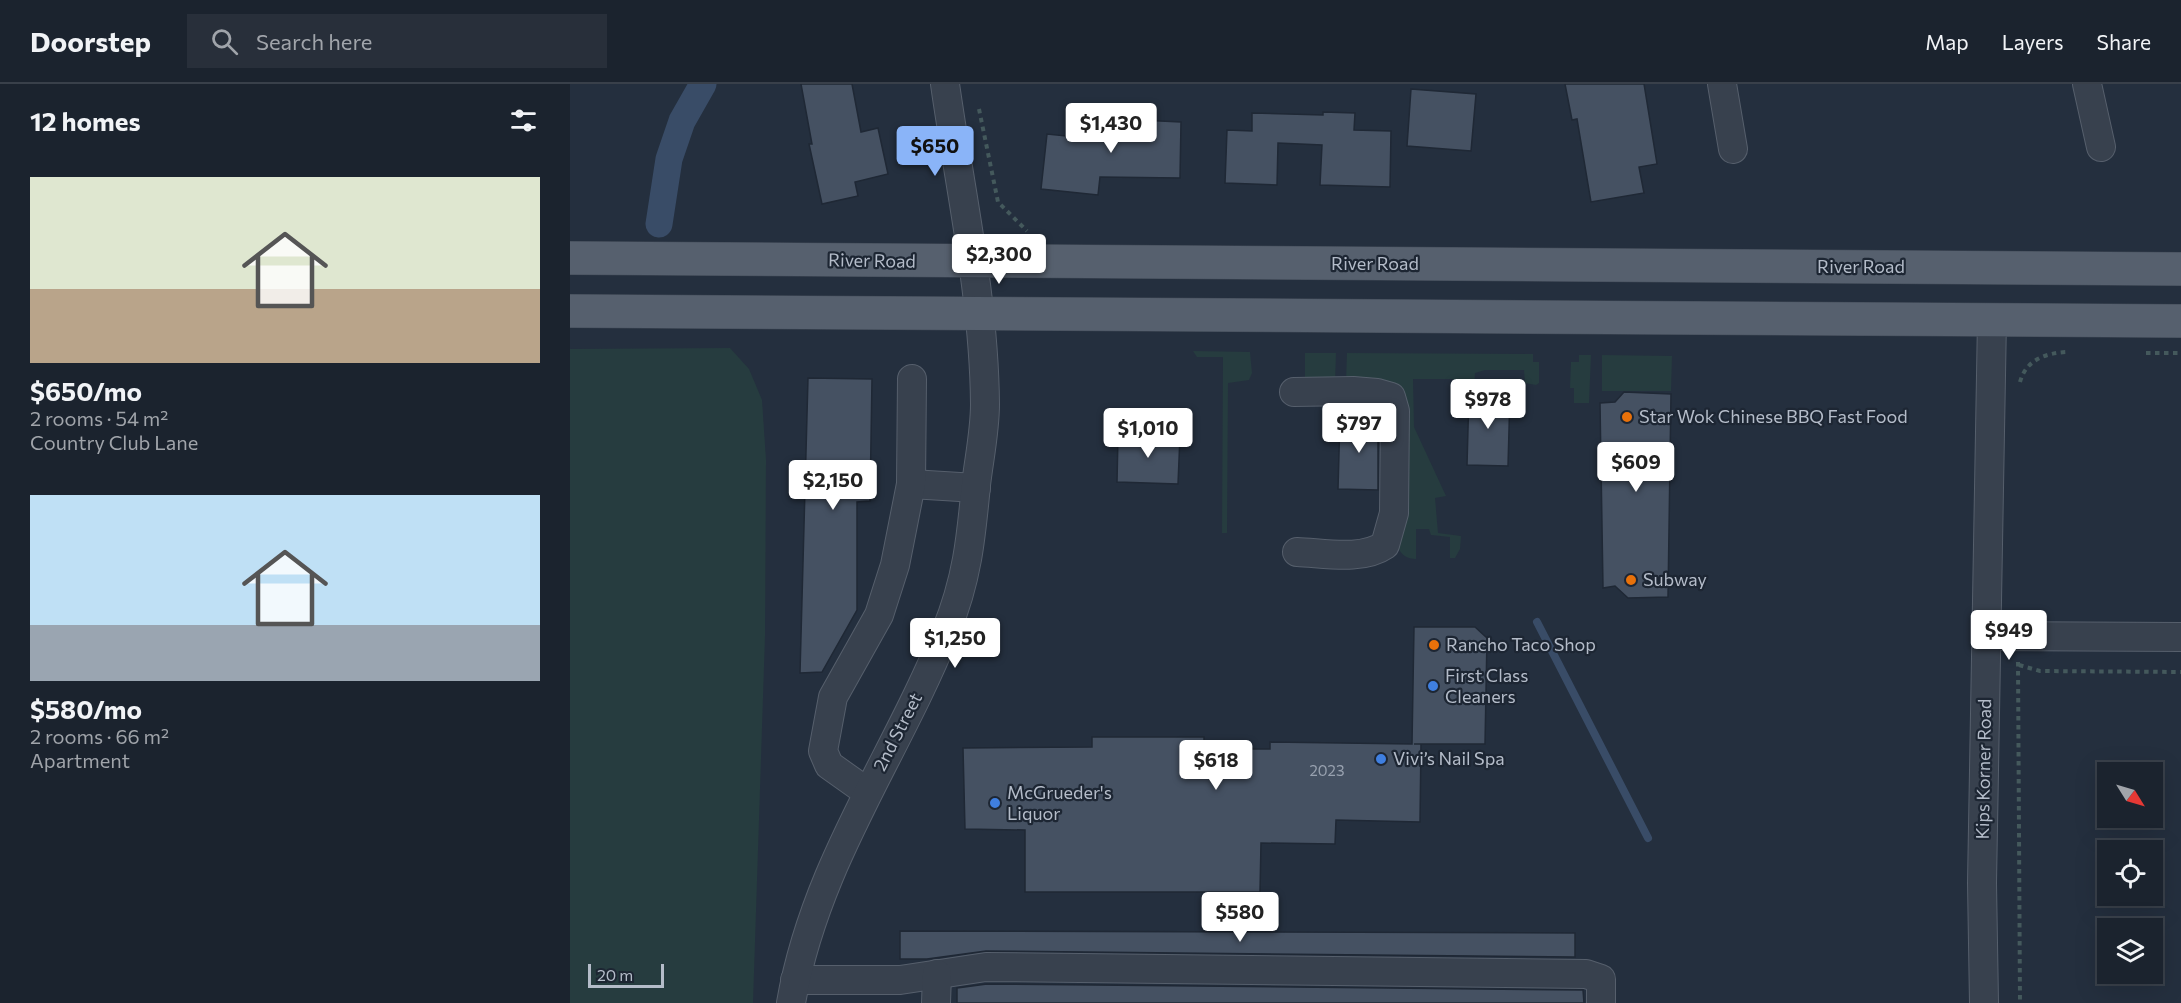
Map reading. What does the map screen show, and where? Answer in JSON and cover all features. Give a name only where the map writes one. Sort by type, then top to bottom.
[{"type":"main road","name":"River Road","points":[[570,258],[2181,269]]},
{"type":"main road","points":[[570,311],[2181,321]]},
{"type":"street","name":"2nd Street","points":[[793,992],[815,909],[844,837],[927,674],[947,630],[966,573],[985,408],[984,353],[973,262],[945,84]]},
{"type":"street","points":[[1722,84],[1733,149]]},
{"type":"street","points":[[2087,84],[2101,147]]},
{"type":"street","name":"Kips Korner Road","points":[[1984,1003],[1982,883],[1992,319]]},
{"type":"street","points":[[867,792],[829,765],[823,751],[833,697],[879,615],[895,565],[911,484],[912,379]]},
{"type":"street","points":[[1294,392],[1377,393],[1391,397],[1395,411],[1394,513],[1385,545],[1376,552],[1297,552]]},
{"type":"street","points":[[911,484],[976,488]]},
{"type":"street","points":[[1986,636],[2181,637]]},
{"type":"street","points":[[793,992],[900,980],[986,967],[1586,974],[1601,979],[1601,1003]]},
{"type":"street","points":[[936,974],[936,1003]]},
{"type":"path","points":[[978,104],[998,202],[1020,226]]},
{"type":"path","points":[[2019,666],[2040,671],[2181,672]]},
{"type":"green space","points":[[730,348],[749,369],[762,400],[766,460],[765,636],[753,1003],[570,1003],[570,349]]},
{"type":"green space","points":[[1193,351],[1250,352],[1252,373],[1249,380],[1228,383],[1227,533],[1222,533],[1223,357],[1197,357]]},
{"type":"green space","points":[[1305,353],[1336,353],[1335,383],[1305,378]]},
{"type":"green space","points":[[1347,353],[1533,354],[1533,362],[1539,362],[1539,383],[1536,385],[1525,383],[1524,370],[1485,370],[1475,373],[1474,390],[1453,390],[1453,379],[1413,379],[1414,427],[1446,496],[1435,498],[1438,533],[1461,536],[1460,549],[1455,558],[1450,558],[1450,537],[1431,535],[1429,529],[1416,529],[1416,559],[1405,556],[1399,550],[1400,414],[1346,383]]},
{"type":"green space","points":[[1579,355],[1591,355],[1589,403],[1574,403],[1574,388],[1570,388],[1571,362],[1579,362]]},
{"type":"green space","points":[[1602,355],[1672,356],[1671,391],[1602,391]]},
{"type":"building","points":[[801,84],[852,84],[861,132],[878,128],[888,174],[855,182],[858,196],[822,204],[809,144],[812,144]]},
{"type":"building","points":[[1565,84],[1644,84],[1657,164],[1639,167],[1644,193],[1591,202],[1577,119],[1572,120]]},
{"type":"building","points":[[1411,89],[1476,94],[1471,151],[1407,146]]},
{"type":"building","points":[[1323,112],[1355,113],[1354,130],[1391,131],[1390,187],[1320,185],[1322,145],[1278,143],[1277,185],[1225,183],[1227,130],[1252,131],[1252,113],[1323,115]]},
{"type":"building","points":[[1078,117],[1181,122],[1180,178],[1100,177],[1098,195],[1041,189],[1047,134],[1076,137]]},
{"type":"building","points":[[808,378],[872,379],[870,501],[857,502],[857,610],[822,672],[800,673]]},
{"type":"building","points":[[1624,392],[1671,394],[1668,597],[1628,598],[1615,586],[1603,588],[1600,403],[1615,402]]},
{"type":"building","points":[[1469,393],[1510,394],[1508,466],[1467,465]]},
{"type":"building","points":[[1340,417],[1378,417],[1378,490],[1338,489]]},
{"type":"building","points":[[1118,435],[1180,436],[1178,484],[1117,482]]},
{"type":"building","points":[[1414,627],[1475,627],[1487,638],[1485,744],[1421,744],[1420,822],[1336,820],[1335,844],[1261,843],[1260,892],[1025,892],[1025,830],[965,829],[963,748],[1092,747],[1092,737],[1204,737],[1204,749],[1270,749],[1270,742],[1412,744]]},
{"type":"building","points":[[900,931],[1575,933],[1575,957],[986,951],[927,959],[900,959]]},
{"type":"building","points":[[987,984],[1583,990],[1584,1003],[957,1003],[957,988]]},
{"type":"waterway","points":[[659,224],[669,159],[682,121],[703,84]]},
{"type":"waterway","points":[[1537,622],[1648,838]]},
{"type":"place","name":"Star Wok Chinese BBQ Fast Food","points":[[1627,417]]},
{"type":"place","name":"Subway","points":[[1631,580]]},
{"type":"place","name":"Rancho Taco Shop","points":[[1434,645]]},
{"type":"place","name":"First Class Cleaners","points":[[1433,686]]},
{"type":"place","name":"Vivi’s Nail Spa","points":[[1381,759]]},
{"type":"place","name":"McGrueder's Liquor","points":[[995,803]]}]
